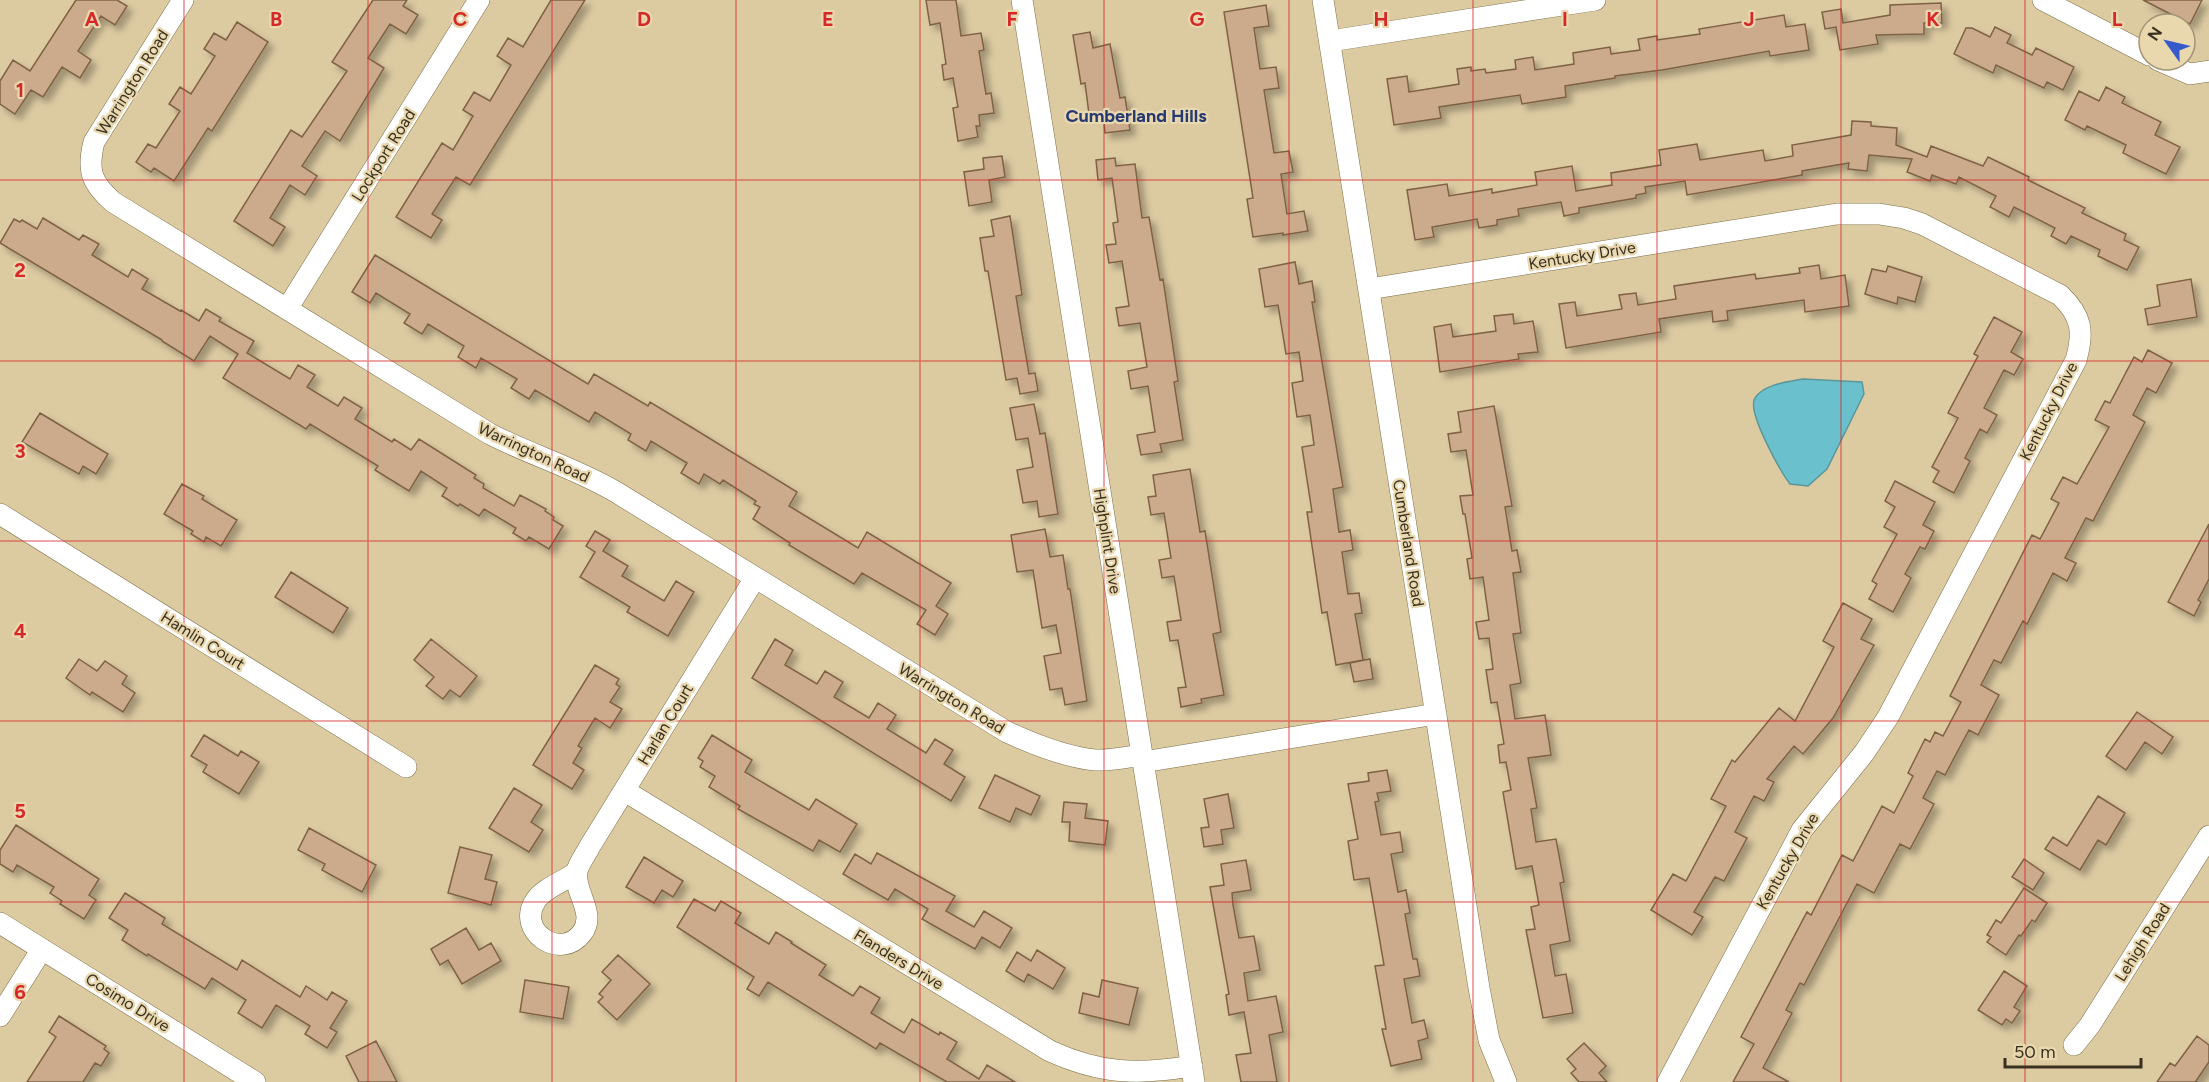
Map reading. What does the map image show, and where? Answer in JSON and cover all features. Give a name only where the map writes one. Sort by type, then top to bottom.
[{"type":"street","name":"Warrington Road","points":[[183,0],[94,142],[89,159],[92,176],[100,191],[113,202],[490,434],[527,452],[572,468],[594,479],[966,708],[1027,741],[1050,750],[1096,760],[1142,758],[1436,714]]},
{"type":"street","name":"Lockport Road","points":[[286,309],[479,0]]},
{"type":"street","name":"Highplint Drive","points":[[1022,0],[1193,1074]]},
{"type":"street","name":"Cumberland Road","points":[[1323,0],[1484,1017],[1489,1040],[1506,1082]]},
{"type":"street","points":[[1330,41],[1595,0]]},
{"type":"street","points":[[2043,0],[2137,49]]},
{"type":"street","points":[[2185,72],[2190,74],[2209,71]]},
{"type":"street","name":"Kentucky Drive","points":[[1369,289],[1837,213],[1858,213],[1904,218],[1939,231],[2060,295],[2077,318],[2081,342],[2076,360],[1888,717],[1864,753],[1802,830],[1668,1082]]},
{"type":"street","name":"Hamlin Court","points":[[0,514],[406,766]]},
{"type":"street","name":"Harlan Court","points":[[577,872],[590,846],[755,578]]},
{"type":"street","name":"Flanders Drive","points":[[624,791],[1050,1051],[1074,1062],[1111,1070],[1193,1074]]},
{"type":"street","name":"Lehigh Road","points":[[2074,1045],[2090,1025],[2209,836]]},
{"type":"street","name":"Cosimo Drive","points":[[0,923],[255,1082]]},
{"type":"street","points":[[0,1016],[42,949]]},
{"type":"water","points":[[1803,379],[1862,382],[1864,394],[1827,469],[1808,486],[1790,484],[1760,428],[1754,405],[1755,398],[1764,390],[1777,384]]},
{"type":"building","points":[[76,0],[117,0],[127,6],[115,25],[101,16],[78,51],[91,60],[80,78],[62,67],[43,97],[31,90],[15,114],[0,104],[0,81],[13,60],[30,71]]},
{"type":"building","points":[[373,0],[407,0],[403,6],[418,15],[406,34],[390,24],[368,58],[384,68],[340,141],[325,131],[302,166],[317,176],[305,195],[290,185],[270,218],[285,227],[273,246],[234,221],[291,130],[302,137],[347,71],[332,62]]},
{"type":"building","points":[[551,0],[585,0],[470,185],[456,177],[432,214],[442,220],[431,238],[396,217],[442,143],[453,150],[473,116],[463,110],[474,92],[490,101],[511,65],[497,56],[508,38],[523,47]]},
{"type":"building","points":[[926,0],[956,0],[961,36],[981,33],[984,50],[979,51],[986,94],[991,93],[994,113],[979,115],[980,126],[976,126],[978,137],[958,141],[953,108],[958,107],[953,78],[944,80],[942,65],[946,64],[940,23],[930,25]]},
{"type":"building","points":[[2143,0],[2202,0],[2196,12],[2166,12]]},
{"type":"building","points":[[1941,3],[1942,23],[1924,23],[1924,34],[1876,35],[1878,44],[1840,50],[1836,27],[1825,29],[1822,12],[1841,9],[1843,23],[1890,15],[1890,5]]},
{"type":"building","points":[[1266,5],[1269,26],[1254,28],[1260,69],[1276,67],[1279,88],[1264,90],[1274,153],[1289,151],[1293,172],[1281,174],[1287,214],[1304,211],[1308,231],[1253,237],[1247,199],[1253,198],[1224,12]]},
{"type":"building","points":[[1784,15],[1786,27],[1805,24],[1809,50],[1770,56],[1769,51],[1615,76],[1615,78],[1565,86],[1566,97],[1522,104],[1520,95],[1439,107],[1441,118],[1394,125],[1387,79],[1407,76],[1409,92],[1459,84],[1457,69],[1471,67],[1471,71],[1485,69],[1486,73],[1516,69],[1515,60],[1533,57],[1535,70],[1574,64],[1573,53],[1610,47],[1611,54],[1640,50],[1638,39],[1657,36],[1657,40],[1700,34],[1699,29]]},
{"type":"building","points":[[237,22],[268,42],[212,131],[208,128],[174,181],[154,168],[151,172],[136,162],[148,144],[156,148],[180,111],[169,104],[180,87],[191,94],[215,56],[204,49],[214,33],[226,40]]},
{"type":"building","points":[[1995,27],[2011,35],[2007,43],[2032,55],[2036,48],[2074,67],[2063,90],[2047,82],[2044,88],[1996,65],[1993,73],[1954,54],[1966,28],[1972,28],[1990,37]]},
{"type":"building","points":[[1090,32],[1093,48],[1110,44],[1120,98],[1125,97],[1130,130],[1105,133],[1103,112],[1089,114],[1085,83],[1081,84],[1073,35]]},
{"type":"building","points":[[2106,87],[2125,97],[2122,103],[2161,122],[2155,135],[2180,147],[2166,174],[2123,153],[2126,145],[2087,126],[2085,130],[2065,120],[2079,91],[2099,101]]},
{"type":"building","points":[[1852,121],[1871,122],[1871,126],[1897,128],[1896,145],[1927,157],[1931,146],[1983,166],[1988,157],[2085,208],[2082,213],[2126,234],[2124,240],[2139,247],[2127,270],[2098,256],[2100,250],[2071,236],[2066,244],[2051,236],[2055,228],[2014,207],[2009,217],[1990,207],[1996,196],[1959,177],[1956,184],[1932,175],[1930,181],[1907,172],[1912,159],[1869,155],[1867,171],[1848,169],[1849,163],[1802,171],[1802,175],[1687,195],[1685,181],[1645,187],[1646,193],[1636,195],[1636,198],[1579,208],[1579,213],[1564,216],[1561,202],[1518,209],[1519,216],[1497,220],[1497,225],[1479,228],[1477,219],[1432,227],[1434,237],[1415,240],[1407,190],[1447,184],[1449,196],[1492,189],[1492,193],[1537,185],[1535,172],[1572,166],[1576,191],[1612,185],[1611,173],[1661,165],[1659,150],[1697,144],[1700,160],[1763,150],[1765,161],[1793,156],[1792,145],[1851,135]]},
{"type":"building","points":[[1002,156],[1005,177],[989,180],[992,202],[969,206],[964,172],[984,169],[983,158]]},
{"type":"building","points":[[1115,158],[1116,166],[1135,164],[1142,218],[1149,217],[1160,280],[1163,279],[1178,381],[1174,382],[1183,440],[1160,444],[1162,452],[1141,455],[1137,435],[1155,432],[1148,386],[1131,389],[1128,371],[1147,367],[1140,323],[1119,326],[1116,308],[1129,306],[1122,261],[1109,263],[1106,245],[1116,244],[1113,223],[1118,222],[1112,178],[1098,180],[1096,160]]},
{"type":"building","points":[[1010,216],[1022,295],[1016,296],[1029,374],[1035,373],[1038,391],[1020,394],[1017,378],[1006,380],[988,271],[985,271],[980,238],[994,236],[991,220]]},
{"type":"building","points":[[43,218],[79,240],[83,235],[99,244],[92,255],[128,277],[132,269],[148,279],[142,289],[180,311],[199,321],[206,309],[221,318],[219,321],[254,341],[247,353],[290,379],[298,365],[315,375],[307,387],[338,406],[344,397],[362,408],[355,419],[392,442],[394,439],[411,450],[419,439],[476,475],[474,478],[484,484],[483,488],[514,506],[520,495],[546,509],[545,511],[554,517],[553,520],[563,526],[549,549],[529,537],[526,541],[513,533],[516,528],[484,509],[479,516],[460,504],[458,506],[442,496],[447,488],[421,471],[409,491],[375,470],[378,466],[310,424],[306,429],[223,378],[238,354],[210,336],[194,361],[0,243],[14,219],[20,222],[22,220],[37,229]]},
{"type":"building","points":[[375,255],[588,384],[594,374],[648,406],[650,402],[797,492],[789,506],[858,548],[867,532],[951,583],[936,606],[948,614],[935,635],[917,624],[926,610],[862,573],[854,584],[789,545],[790,543],[753,519],[760,507],[754,504],[756,501],[723,480],[720,484],[704,474],[699,484],[681,473],[687,463],[651,441],[646,451],[628,440],[631,434],[595,412],[589,422],[535,390],[529,399],[511,388],[517,379],[481,358],[476,368],[458,357],[464,346],[428,324],[422,334],[404,323],[410,314],[376,293],[370,303],[352,292]]},
{"type":"building","points":[[1295,262],[1299,284],[1312,281],[1315,302],[1312,302],[1343,487],[1333,489],[1339,532],[1350,530],[1353,550],[1342,552],[1348,594],[1359,593],[1362,613],[1355,614],[1363,660],[1336,665],[1327,612],[1322,613],[1307,512],[1312,512],[1302,447],[1314,445],[1310,415],[1297,417],[1292,383],[1303,381],[1299,352],[1286,354],[1278,305],[1265,307],[1259,269]]},
{"type":"building","points":[[1819,265],[1821,279],[1845,275],[1849,306],[1805,312],[1804,300],[1727,311],[1728,320],[1713,322],[1712,311],[1659,319],[1661,332],[1566,348],[1559,304],[1575,302],[1577,316],[1622,309],[1619,295],[1636,293],[1638,305],[1676,299],[1674,286],[1755,274],[1756,279],[1800,273],[1799,268]]},
{"type":"building","points":[[1888,266],[1922,277],[1915,302],[1898,297],[1897,304],[1865,294],[1872,269],[1886,272]]},
{"type":"building","points":[[2191,279],[2197,317],[2148,325],[2145,309],[2160,306],[2157,285]]},
{"type":"building","points":[[1513,314],[1514,324],[1533,321],[1538,352],[1518,354],[1519,359],[1440,372],[1434,327],[1451,324],[1453,337],[1496,331],[1494,316]]},
{"type":"building","points":[[1994,317],[2022,332],[2011,352],[2023,359],[2014,375],[2004,370],[1984,408],[1997,415],[1987,433],[1980,429],[1965,458],[1970,461],[1954,493],[1933,482],[1939,471],[1932,467],[1958,418],[1948,413],[1978,356],[1974,354]]},
{"type":"building","points":[[2148,350],[2172,363],[2156,393],[2147,388],[2133,415],[2145,422],[2093,521],[2086,518],[2065,558],[2076,563],[2067,581],[2053,573],[2027,624],[2023,621],[2001,663],[1994,660],[1981,685],[1999,695],[1978,735],[1969,730],[1945,775],[1937,771],[1923,798],[1934,804],[1910,849],[1900,844],[1874,893],[1857,884],[1804,985],[1800,983],[1786,1010],[1792,1013],[1763,1068],[1789,1082],[1733,1082],[1754,1044],[1741,1037],[1807,912],[1811,915],[1842,855],[1853,861],[1882,806],[1894,813],[1913,776],[1908,773],[1925,739],[1930,742],[1935,732],[1943,736],[1961,702],[1950,696],[2032,535],[2040,539],[2059,503],[2051,499],[2063,477],[2077,484],[2109,427],[2095,420],[2105,401],[2110,403],[2134,357],[2142,362]]},
{"type":"building","points":[[1034,404],[1040,434],[1045,433],[1058,514],[1039,517],[1037,501],[1023,503],[1017,470],[1033,467],[1028,438],[1016,440],[1010,408]]},
{"type":"building","points":[[1494,406],[1512,506],[1505,507],[1512,551],[1517,550],[1521,572],[1513,573],[1521,633],[1513,634],[1521,683],[1510,685],[1515,719],[1545,715],[1551,755],[1528,758],[1537,808],[1531,809],[1536,842],[1556,839],[1564,882],[1560,883],[1570,941],[1550,945],[1555,976],[1566,974],[1573,1013],[1543,1018],[1526,930],[1535,929],[1531,907],[1539,905],[1532,866],[1516,869],[1503,792],[1511,790],[1506,762],[1500,763],[1498,745],[1504,744],[1497,702],[1491,703],[1486,670],[1493,669],[1489,638],[1479,639],[1476,622],[1489,620],[1483,577],[1470,579],[1467,559],[1472,558],[1460,496],[1473,495],[1466,450],[1451,452],[1448,434],[1461,432],[1458,412]]},
{"type":"building","points":[[40,413],[108,454],[96,474],[83,466],[79,474],[22,442]]},
{"type":"building","points":[[1190,469],[1200,532],[1205,531],[1221,632],[1213,634],[1224,695],[1201,699],[1202,703],[1181,707],[1178,688],[1186,687],[1178,640],[1170,641],[1167,622],[1181,620],[1174,576],[1162,578],[1159,560],[1171,558],[1164,513],[1151,515],[1148,497],[1156,496],[1153,475]]},
{"type":"building","points":[[1895,481],[1935,502],[1923,525],[1934,531],[1925,549],[1920,547],[1905,574],[1911,578],[1893,612],[1869,599],[1877,584],[1872,581],[1897,534],[1884,527],[1895,507],[1885,501]]},
{"type":"building","points":[[182,484],[204,496],[202,499],[237,520],[221,546],[206,537],[204,542],[191,534],[193,531],[164,514]]},
{"type":"building","points":[[2209,524],[2209,579],[2198,600],[2201,602],[2194,616],[2168,602]]},
{"type":"building","points":[[1045,529],[1050,557],[1063,555],[1087,701],[1065,705],[1062,688],[1050,690],[1044,656],[1061,653],[1056,625],[1042,628],[1033,570],[1017,572],[1011,535]]},
{"type":"building","points":[[595,531],[610,540],[603,551],[628,566],[622,576],[664,601],[676,581],[694,592],[668,636],[627,612],[630,607],[580,577],[595,552],[586,546]]},
{"type":"building","points":[[291,572],[348,608],[333,633],[275,597]]},
{"type":"building","points":[[1843,603],[1872,619],[1861,639],[1874,645],[1833,718],[1803,754],[1794,746],[1767,779],[1774,782],[1764,801],[1754,796],[1735,832],[1747,838],[1724,881],[1715,877],[1694,912],[1703,917],[1692,935],[1651,910],[1673,874],[1686,881],[1726,806],[1711,799],[1732,760],[1735,762],[1779,708],[1795,721],[1834,647],[1823,641]]},
{"type":"building","points":[[431,639],[477,676],[460,697],[450,690],[443,699],[426,686],[434,677],[414,660]]},
{"type":"building","points":[[775,639],[793,650],[785,665],[817,684],[825,671],[843,682],[834,697],[869,718],[878,703],[896,715],[887,729],[926,753],[935,739],[953,750],[944,764],[965,777],[951,801],[752,678]]},
{"type":"building","points":[[79,659],[97,671],[105,661],[127,676],[122,684],[135,693],[123,712],[92,692],[90,695],[66,678]]},
{"type":"building","points":[[1370,659],[1373,679],[1354,682],[1350,663]]},
{"type":"building","points":[[595,665],[619,679],[616,684],[620,687],[610,702],[622,709],[610,728],[595,718],[578,746],[582,748],[573,763],[584,770],[572,789],[533,765]]},
{"type":"building","points":[[2137,712],[2173,737],[2162,754],[2145,742],[2126,770],[2106,756]]},
{"type":"building","points":[[204,735],[238,756],[241,751],[259,762],[239,794],[203,772],[207,765],[191,756]]},
{"type":"building","points":[[712,735],[752,760],[745,772],[809,810],[816,799],[857,824],[840,852],[819,840],[813,851],[738,809],[740,806],[709,787],[715,776],[700,767],[703,761],[698,758]]},
{"type":"building","points":[[1387,770],[1391,791],[1377,793],[1379,801],[1375,802],[1381,835],[1400,832],[1403,852],[1391,854],[1398,892],[1406,890],[1410,913],[1405,914],[1413,959],[1417,959],[1420,976],[1404,979],[1412,1023],[1424,1020],[1428,1038],[1418,1041],[1422,1059],[1391,1066],[1382,1029],[1386,1029],[1375,966],[1384,965],[1369,878],[1354,880],[1348,841],[1358,839],[1348,784],[1369,781],[1368,773]]},
{"type":"building","points":[[995,775],[1040,796],[1031,815],[1016,808],[1010,822],[979,808]]},
{"type":"building","points":[[514,788],[542,805],[531,822],[543,830],[529,852],[489,828]]},
{"type":"building","points":[[1228,794],[1234,828],[1221,830],[1223,844],[1204,847],[1201,828],[1209,827],[1204,799]]},
{"type":"building","points":[[2098,796],[2125,813],[2106,845],[2098,840],[2080,870],[2045,849],[2053,837],[2067,846]]},
{"type":"building","points":[[1064,802],[1087,804],[1085,818],[1108,821],[1105,845],[1069,841],[1070,822],[1062,822]]},
{"type":"building","points":[[16,825],[99,879],[89,895],[96,900],[84,919],[60,904],[62,901],[50,893],[54,887],[17,865],[13,872],[0,864],[0,850]]},
{"type":"building","points":[[309,828],[376,865],[362,892],[322,870],[325,864],[298,850]]},
{"type":"building","points":[[460,847],[492,855],[485,879],[497,882],[491,905],[448,893]]},
{"type":"building","points":[[877,853],[955,896],[946,911],[974,927],[984,911],[1012,928],[1000,948],[982,937],[975,949],[922,919],[928,909],[895,889],[888,900],[843,874],[855,854],[871,864]]},
{"type":"building","points":[[644,857],[683,881],[673,897],[662,890],[654,903],[626,887]]},
{"type":"building","points":[[2024,859],[2044,873],[2033,890],[2012,877]]},
{"type":"building","points":[[1246,860],[1251,890],[1232,893],[1233,905],[1239,938],[1254,936],[1260,970],[1244,973],[1248,1001],[1276,996],[1283,1032],[1269,1035],[1277,1082],[1241,1082],[1236,1055],[1251,1053],[1244,1012],[1229,1015],[1226,995],[1229,994],[1210,887],[1224,885],[1221,864]]},
{"type":"building","points":[[2024,888],[2047,903],[2035,922],[2032,920],[2006,955],[1987,942],[1991,937],[1987,935],[1996,920],[2001,923]]},
{"type":"building","points":[[125,893],[165,918],[162,924],[237,970],[242,960],[300,997],[306,986],[327,1000],[332,992],[347,1001],[330,1028],[337,1032],[327,1048],[305,1034],[310,1026],[276,1005],[262,1028],[238,1013],[246,1000],[212,978],[205,989],[122,940],[128,930],[109,918]]},
{"type":"building","points":[[694,899],[715,911],[721,901],[741,913],[735,923],[769,944],[776,932],[826,965],[819,975],[853,996],[860,986],[880,998],[871,1013],[904,1033],[912,1019],[939,1035],[940,1032],[957,1042],[947,1059],[979,1079],[987,1065],[1015,1082],[947,1082],[880,1043],[876,1049],[768,982],[759,996],[747,989],[754,977],[677,927]]},
{"type":"building","points":[[466,928],[479,950],[491,943],[501,961],[462,984],[448,960],[440,965],[431,949]]},
{"type":"building","points":[[1037,950],[1065,968],[1053,989],[1028,974],[1024,982],[1006,971],[1017,952],[1031,961]]},
{"type":"building","points":[[618,955],[650,984],[617,1020],[598,1002],[603,997],[599,994],[611,980],[602,972]]},
{"type":"building","points":[[2004,971],[2027,986],[2014,1007],[2020,1011],[2012,1023],[2006,1019],[2002,1025],[1978,1010]]},
{"type":"building","points":[[525,980],[569,987],[563,1019],[520,1012]]},
{"type":"building","points":[[1102,980],[1138,988],[1129,1025],[1079,1013],[1083,993],[1099,997]]},
{"type":"building","points":[[59,1016],[106,1046],[104,1049],[109,1053],[101,1066],[95,1063],[83,1082],[27,1082],[56,1037],[49,1032]]},
{"type":"building","points":[[2197,1036],[2209,1045],[2209,1062],[2197,1082],[2157,1082],[2170,1063],[2175,1066]]},
{"type":"building","points":[[376,1041],[397,1082],[359,1082],[346,1056]]},
{"type":"building","points":[[1584,1043],[1606,1066],[1599,1073],[1607,1082],[1579,1082],[1571,1073],[1576,1069],[1567,1059]]},
{"type":"district","name":"Cumberland Hills","points":[[1136,116]]}]
